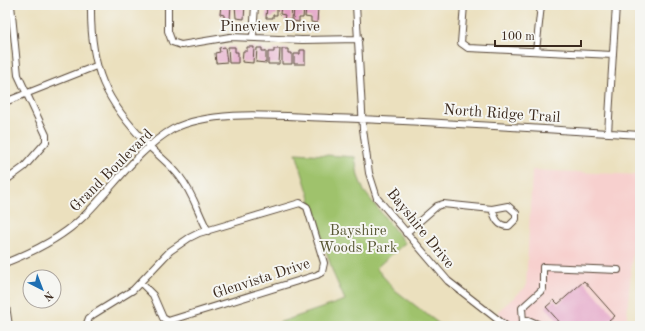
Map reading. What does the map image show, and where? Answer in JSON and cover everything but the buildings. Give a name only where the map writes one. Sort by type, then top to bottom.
[{"type":"street","points":[[5,181],[24,167],[46,142],[46,135],[25,93],[18,75],[11,5]]},
{"type":"street","points":[[91,5],[91,28],[96,66],[104,87],[116,106],[150,146],[180,176],[189,189],[208,231]]},
{"type":"street","name":"Pineview Drive","points":[[168,5],[168,31],[172,42],[181,45],[230,37],[302,40],[359,38]]},
{"type":"street","points":[[253,37],[255,5]]},
{"type":"street","name":"Bayshire Drive","points":[[356,5],[363,119],[369,174],[377,198],[448,281],[506,326]]},
{"type":"street","points":[[464,5],[462,43],[468,48],[613,55]]},
{"type":"street","points":[[536,51],[541,5]]},
{"type":"street","points":[[608,133],[616,5]]},
{"type":"street","points":[[5,102],[96,66]]},
{"type":"street","name":"Grand Boulevard","points":[[5,263],[40,248],[66,232],[82,218],[150,146],[174,129],[200,120],[239,115],[363,119]]},
{"type":"street","name":"North Ridge Trail","points":[[363,119],[640,135]]},
{"type":"street","name":"Glenvista Drive","points":[[86,326],[89,318],[94,314],[133,290],[141,283],[170,251],[181,242],[199,233],[303,204],[307,209],[324,268],[317,275],[168,321],[163,318],[154,295],[141,283]]},
{"type":"street","points":[[406,233],[438,206],[443,204],[492,208]]},
{"type":"street","points":[[521,324],[522,308],[543,289],[542,267],[618,270]]},
{"type":"street","points":[[5,299],[9,326]]},
{"type":"street","points":[[521,324],[528,320],[542,326]]},
{"type":"shaded area","points":[[532,170],[640,175],[626,326],[513,326],[497,312],[526,287]]},
{"type":"green space","name":"Bayshire Woods Park","points":[[296,153],[355,157],[358,176],[364,191],[405,243],[376,268],[395,290],[442,326],[269,326],[345,300],[333,273]]}]
